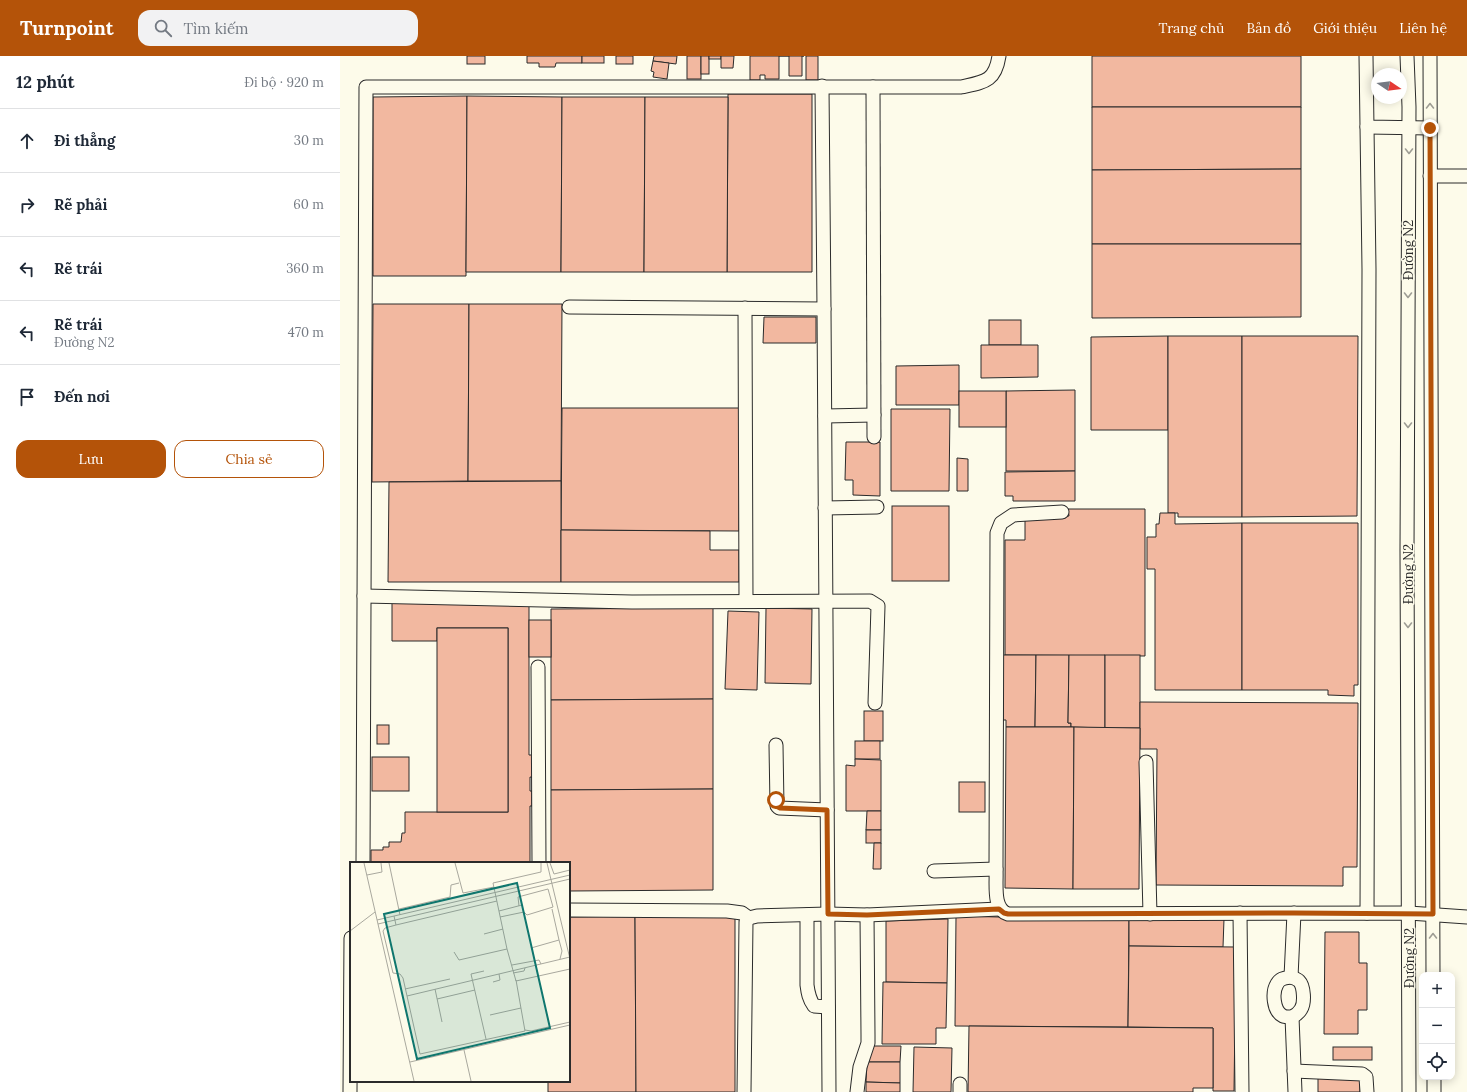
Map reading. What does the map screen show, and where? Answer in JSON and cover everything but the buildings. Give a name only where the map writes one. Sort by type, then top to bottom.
[{"type":"street","points":[[363,862],[366,87],[961,87],[984,82],[993,76],[998,67],[1000,56]]},
{"type":"street","points":[[1366,56],[1369,269],[1368,913]]},
{"type":"street","name":"Đường N2","points":[[1407,56],[1409,128],[1407,527],[1409,1092]]},
{"type":"street","name":"Đường N2","points":[[1430,56],[1433,972]]},
{"type":"street","points":[[822,86],[829,1092]]},
{"type":"street","points":[[873,87],[874,437]]},
{"type":"street","points":[[1367,127],[1430,128]]},
{"type":"street","points":[[1430,176],[1467,176]]},
{"type":"street","points":[[569,307],[824,308]]},
{"type":"street","points":[[745,308],[746,601]]},
{"type":"street","points":[[825,416],[874,415]]},
{"type":"street","points":[[825,508],[878,507]]},
{"type":"street","points":[[1062,512],[1013,515],[1001,523],[997,533],[996,869],[997,901],[999,909],[1008,914],[1409,913],[1467,917]]},
{"type":"street","points":[[364,596],[632,602],[870,601],[878,606],[875,703]]},
{"type":"street","points":[[538,667],[539,862]]},
{"type":"street","points":[[776,745],[776,806],[780,808],[827,810]]},
{"type":"street","points":[[1146,762],[1150,914]]},
{"type":"street","points":[[934,871],[996,869]]},
{"type":"street","points":[[744,1092],[746,922],[749,918],[757,916],[828,914],[867,915],[999,909]]},
{"type":"street","points":[[570,910],[727,911],[742,913],[749,918]]},
{"type":"street","points":[[1240,913],[1242,1092]]},
{"type":"street","points":[[1291,977],[1294,913]]},
{"type":"street","points":[[807,915],[808,994],[810,1001],[814,1006],[828,1007]]},
{"type":"street","points":[[857,1092],[860,1067],[868,1043],[867,915]]},
{"type":"street","points":[[1291,977],[1299,981],[1302,987],[1302,1007],[1300,1012],[1292,1017],[1280,1014],[1275,1005],[1275,991],[1277,983],[1283,978],[1291,977]]},
{"type":"street","points":[[1292,1017],[1295,1092]]},
{"type":"street","points":[[1294,1070],[1362,1074],[1366,1077],[1366,1092]]},
{"type":"street","points":[[1434,1080],[1434,1092]]},
{"type":"street","points":[[350,1082],[350,1092]]},
{"type":"route","points":[[776,800],[776,806],[780,808],[827,810],[828,914],[867,915],[999,909],[1008,914],[1433,914],[1430,128]]}]
